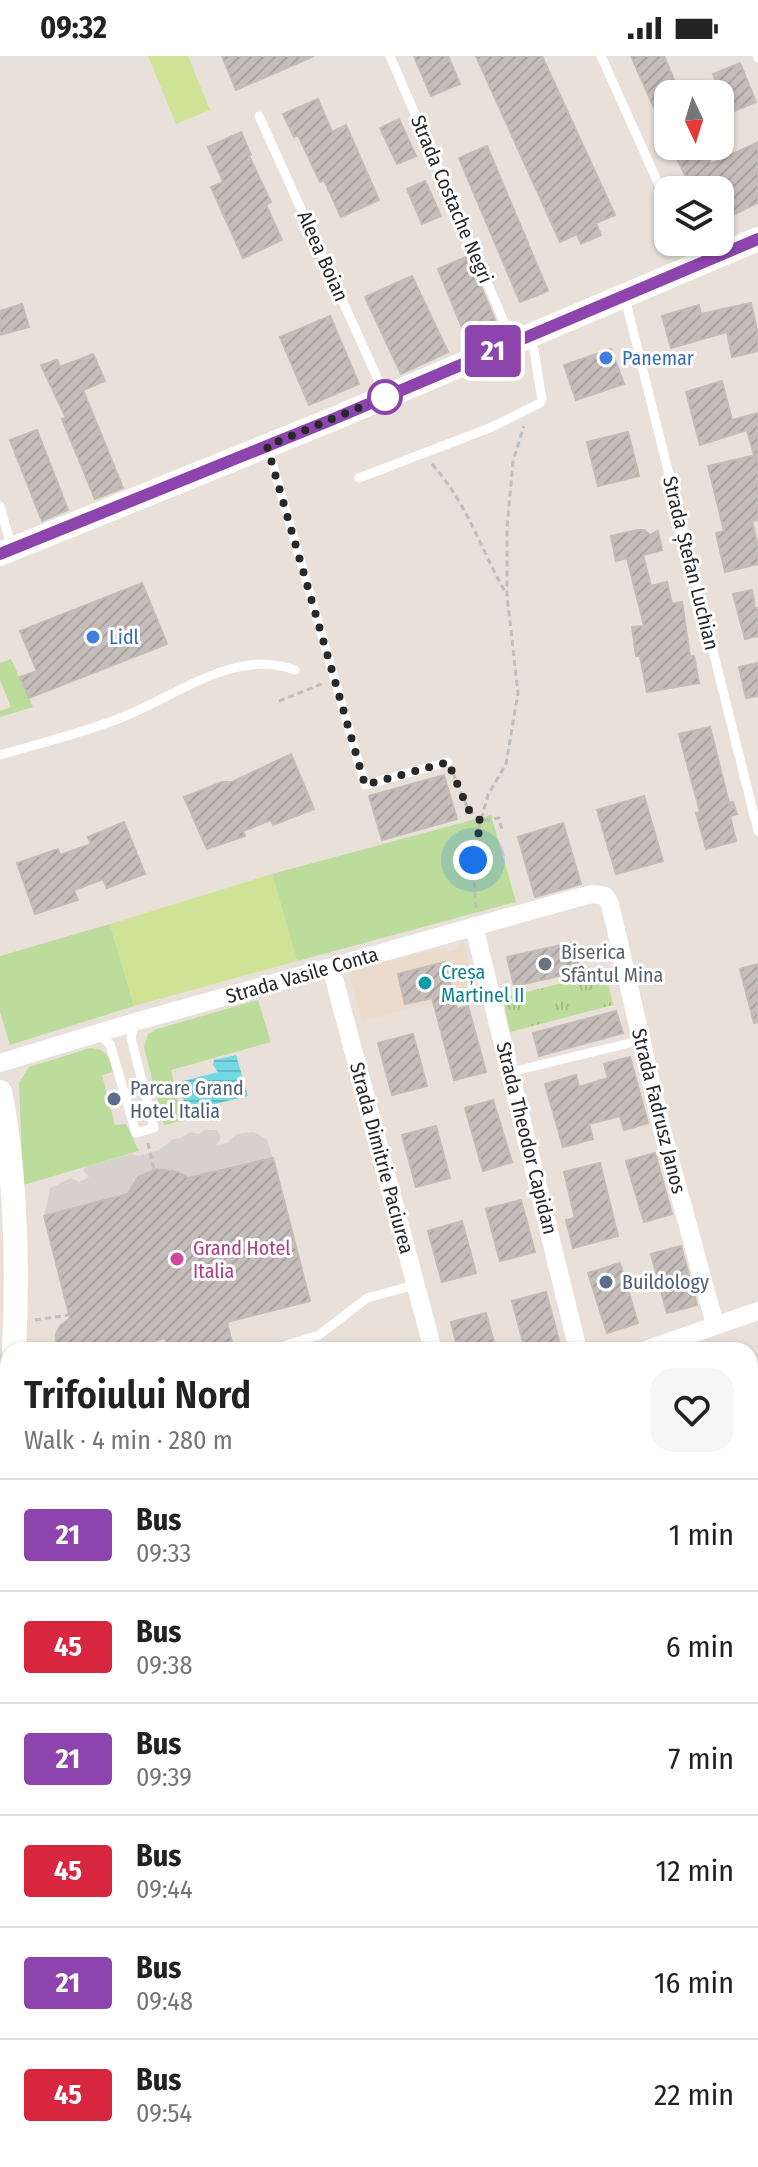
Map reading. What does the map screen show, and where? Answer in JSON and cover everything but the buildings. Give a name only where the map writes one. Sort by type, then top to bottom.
[{"type":"main road","points":[[6,552],[267,446],[383,391],[522,339],[695,265],[757,245]]},
{"type":"main road","points":[[0,1092],[7,1128],[12,1194],[15,1342]]},
{"type":"street","name":"Strada Vasile Conta","points":[[0,1063],[474,926],[580,897],[605,896]]},
{"type":"street","name":"Strada Fadrusz Janos","points":[[605,896],[610,904],[662,1130],[715,1325]]},
{"type":"street","name":"Strada Theodor Capidan","points":[[474,926],[576,1342]]},
{"type":"street","name":"Strada Dimitrie Paciurea","points":[[331,967],[431,1342]]},
{"type":"street","points":[[667,1342],[758,1311]]},
{"type":"lane","name":"Strada Costache Negri","points":[[390,56],[522,339],[542,399],[536,405]]},
{"type":"lane","points":[[601,56],[655,176]]},
{"type":"lane","name":"Aleea Boian","points":[[259,116],[383,391]]},
{"type":"lane","points":[[691,256],[695,265]]},
{"type":"lane","name":"Strada Ștefan Luchian","points":[[624,294],[758,831]]},
{"type":"lane","points":[[359,478],[492,427],[536,405]]},
{"type":"lane","points":[[267,446],[365,785],[448,762]]},
{"type":"lane","points":[[0,506],[6,552]]},
{"type":"lane","points":[[0,755],[124,717],[204,678],[242,667],[278,664],[295,670]]},
{"type":"lane","points":[[97,1034],[110,1044],[136,1133],[154,1128],[131,1038],[135,1022]]},
{"type":"lane","points":[[511,1072],[642,1040]]},
{"type":"lane","points":[[296,1342],[319,1335],[367,1298],[415,1285]]},
{"type":"path","points":[[474,926],[476,880],[473,860],[488,795],[506,764],[518,693],[507,595],[507,527],[513,461],[523,429],[536,405]]},
{"type":"path","points":[[423,453],[458,497],[475,526],[488,563],[507,595]]},
{"type":"path","points":[[279,701],[335,679]]},
{"type":"path","points":[[448,762],[468,809],[481,821]]},
{"type":"path","points":[[481,821],[499,818],[502,830]]},
{"type":"path","points":[[16,1321],[69,1315]]},
{"type":"shaded area","points":[[464,942],[477,992],[362,1021],[349,972],[445,947],[446,953],[459,949],[458,943]]},
{"type":"shaded area","points":[[205,1130],[217,1130],[221,1137],[217,1145],[227,1143],[237,1134],[254,1132],[267,1140],[273,1158],[188,1178],[167,1169],[157,1169],[138,1177],[128,1194],[44,1216],[50,1188],[71,1178],[79,1182],[89,1177],[83,1170],[87,1166],[159,1150],[173,1139]]},
{"type":"green space","points":[[148,56],[188,56],[210,110],[176,124]]},
{"type":"green space","points":[[11,659],[33,707],[0,717],[0,711],[11,707],[0,680],[0,663]]},
{"type":"green space","points":[[491,815],[516,902],[297,961],[272,874]]},
{"type":"green space","points":[[272,874],[297,961],[134,1006],[110,924]]},
{"type":"green space","points":[[110,924],[134,1006],[10,1045],[0,1012],[0,956]]},
{"type":"green space","points":[[606,972],[613,1005],[510,1032],[503,998]]},
{"type":"green space","points":[[258,1000],[271,1042],[171,1070],[183,1121],[164,1125],[144,1047],[148,1034]]},
{"type":"green space","points":[[90,1048],[104,1052],[108,1058],[113,1072],[102,1075],[115,1125],[126,1124],[139,1151],[23,1185],[19,1083],[29,1067]]},
{"type":"water","points":[[236,1055],[248,1096],[186,1111],[179,1082],[218,1072],[213,1065],[214,1060]]},
{"type":"bus line","name":"21","points":[[0,554],[331,420],[758,239]]},
{"type":"place","name":"Panemar","points":[[606,358]]},
{"type":"place","name":"Lidl","points":[[93,637]]},
{"type":"place","name":"Biserica Sfântul Mina","points":[[545,964]]},
{"type":"place","name":"Creșa Martinel II","points":[[425,983]]},
{"type":"place","name":"Parcare Grand Hotel Italia","points":[[114,1099]]},
{"type":"place","name":"Grand Hotel Italia","points":[[177,1259]]},
{"type":"place","name":"Buildology","points":[[606,1282]]},
{"type":"route","points":[[385,397],[267,446],[365,785],[448,762],[468,809],[481,821],[473,860]]}]
